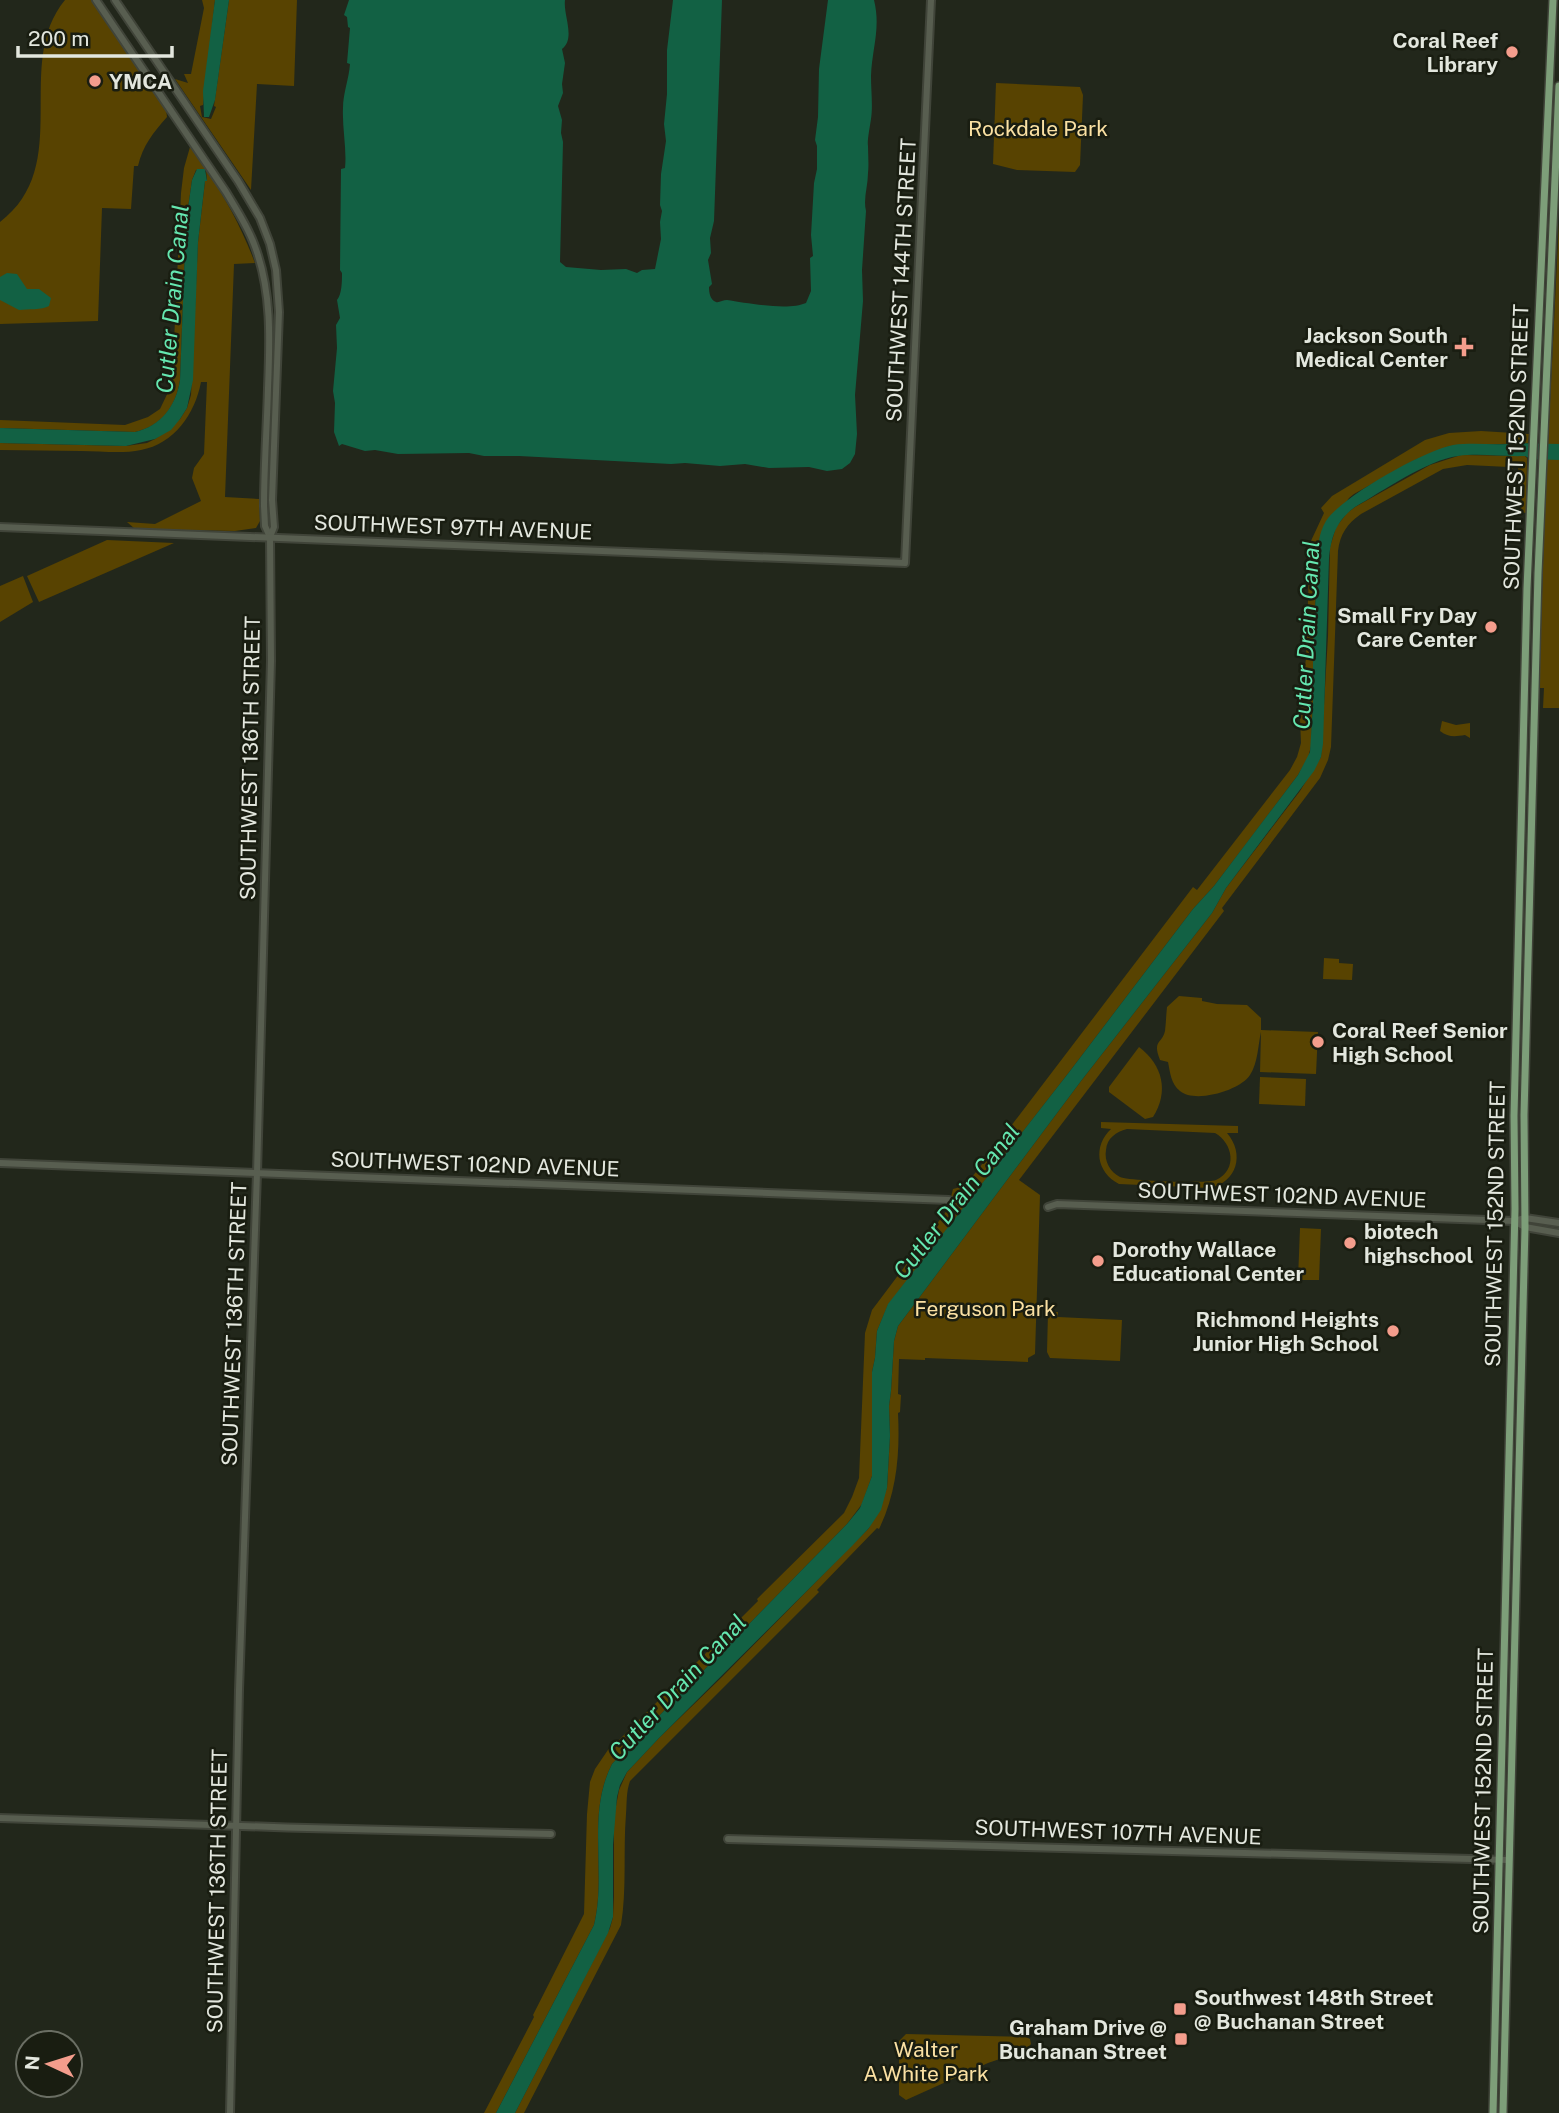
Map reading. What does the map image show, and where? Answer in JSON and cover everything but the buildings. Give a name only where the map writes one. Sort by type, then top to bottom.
[{"type":"main road","name":"SOUTHWEST 152ND STREET","points":[[1493,2113],[1527,588],[1556,22],[1553,0]]},
{"type":"main road","name":"SOUTHWEST 152ND STREET","points":[[1503,2113],[1525,1227],[1524,1089],[1543,460],[1559,86]]},
{"type":"main road","points":[[1511,1381],[1521,1382]]},
{"type":"main road","points":[[1503,1695],[1513,1689]]},
{"type":"street","name":"SOUTHWEST 136TH STREET","points":[[96,0],[226,192],[255,245],[269,313],[264,506],[265,526],[271,537]]},
{"type":"street","name":"SOUTHWEST 136TH STREET","points":[[116,0],[260,218],[270,244],[279,312],[272,500],[274,527],[271,537],[272,632],[257,1172],[239,1671],[230,2113]]},
{"type":"street","name":"SOUTHWEST 144TH STREET","points":[[905,562],[931,0]]},
{"type":"street","name":"SOUTHWEST 97TH AVENUE","points":[[0,527],[905,562]]},
{"type":"street","name":"SOUTHWEST 102ND AVENUE","points":[[0,1163],[949,1200]]},
{"type":"street","name":"SOUTHWEST 102ND AVENUE","points":[[1048,1207],[1057,1204],[1514,1221]]},
{"type":"street","points":[[1514,1221],[1525,1218],[1559,1223]]},
{"type":"street","points":[[1514,1221],[1525,1227],[1559,1233]]},
{"type":"street","points":[[0,1818],[236,1827],[340,1827],[551,1834]]},
{"type":"street","name":"SOUTHWEST 107TH AVENUE","points":[[727,1839],[1508,1860]]},
{"type":"green space","points":[[65,0],[92,0],[166,109],[167,117],[149,140],[138,166],[134,166],[131,209],[102,208],[98,321],[0,324],[0,222],[22,199],[34,172],[40,144],[43,54],[50,26]]},
{"type":"green space","points":[[202,0],[215,0],[203,105],[200,106],[202,117],[211,119],[216,107],[214,106],[229,0],[297,0],[294,86],[257,84],[251,190],[175,79],[188,83],[184,74],[191,74],[204,8]]},
{"type":"green space","name":"Rockdale Park","points":[[996,83],[1080,87],[1083,95],[1080,165],[1075,172],[1017,170],[993,164]]},
{"type":"green space","points":[[190,147],[205,169],[196,170],[192,180],[186,222],[180,380],[175,398],[166,414],[153,425],[135,432],[0,428],[0,420],[125,425],[148,417],[160,409],[172,384],[181,193]]},
{"type":"green space","points":[[206,170],[234,215],[255,263],[234,264],[225,497],[259,499],[260,521],[256,528],[235,531],[135,529],[127,522],[155,524],[201,501],[192,478],[194,468],[204,454],[207,382],[201,382],[194,405],[181,426],[153,447],[119,452],[0,450],[0,443],[126,446],[155,439],[180,419],[191,395],[198,242]]},
{"type":"green space","points":[[1559,222],[1559,708],[1543,708],[1544,688],[1539,688],[1545,504]]},
{"type":"green space","points":[[1481,431],[1529,434],[1528,443],[1450,446],[1415,460],[1349,498],[1318,545],[1311,746],[1308,758],[1214,886],[1193,909],[888,1305],[877,1331],[872,1372],[872,1476],[862,1504],[847,1524],[612,1764],[600,1803],[599,1885],[594,1925],[496,2113],[484,2113],[584,1914],[587,1814],[590,1782],[595,1769],[614,1741],[616,1743],[844,1513],[859,1478],[865,1333],[872,1310],[948,1209],[953,1189],[964,1186],[976,1172],[1193,887],[1197,890],[1290,770],[1297,757],[1301,743],[1310,543],[1324,513],[1321,508],[1332,496],[1425,440],[1449,433]]},
{"type":"green space","name":"Ferguson Park","points":[[1461,455],[1525,456],[1526,513],[1521,512],[1522,493],[1518,492],[1522,491],[1522,472],[1518,471],[1518,468],[1510,471],[1509,467],[1467,465],[1443,469],[1361,514],[1345,530],[1338,551],[1331,747],[1320,778],[1222,908],[1224,911],[1019,1180],[1040,1195],[1035,1354],[1028,1358],[1028,1362],[899,1359],[898,1394],[901,1395],[896,1472],[890,1501],[879,1529],[877,1528],[817,1590],[819,1592],[630,1781],[621,1925],[524,2113],[515,2113],[610,1928],[614,1896],[614,1817],[619,1790],[627,1772],[869,1528],[887,1488],[889,1406],[894,1341],[898,1326],[1081,1081],[1212,913],[1226,888],[1300,791],[1321,757],[1330,547],[1336,527],[1355,507],[1430,465]]},
{"type":"green space","points":[[107,540],[174,543],[39,602],[27,576]]},
{"type":"green space","points":[[23,576],[33,602],[0,622],[0,586]]},
{"type":"green space","points":[[1442,721],[1456,725],[1470,723],[1470,738],[1443,733],[1440,731]]},
{"type":"green space","points":[[1324,958],[1353,964],[1352,980],[1323,979]]},
{"type":"green space","points":[[1179,996],[1202,998],[1202,1001],[1217,1004],[1247,1005],[1261,1018],[1261,1030],[1318,1032],[1316,1074],[1260,1072],[1261,1032],[1255,1065],[1245,1081],[1217,1094],[1187,1095],[1177,1088],[1168,1062],[1160,1060],[1157,1049],[1165,1031],[1167,1007]]},
{"type":"green space","points":[[1139,1047],[1154,1062],[1162,1089],[1153,1117],[1145,1119],[1109,1092],[1109,1087]]},
{"type":"green space","points":[[1260,1077],[1306,1079],[1305,1106],[1259,1104]]},
{"type":"green space","points":[[1101,1122],[1238,1126],[1238,1133],[1227,1133],[1236,1150],[1235,1166],[1227,1180],[1210,1188],[1119,1184],[1111,1179],[1102,1166],[1101,1143],[1111,1129],[1101,1128]],"holes":[[[1127,1129],[1215,1133],[1226,1143],[1230,1156],[1228,1170],[1216,1180],[1184,1182],[1126,1178],[1120,1177],[1108,1166],[1106,1154],[1110,1139]]]},
{"type":"green space","points":[[1300,1228],[1321,1229],[1319,1280],[1298,1280]]},
{"type":"green space","points":[[1048,1312],[1058,1312],[1058,1317],[1122,1320],[1120,1361],[1050,1358],[1047,1352]]},
{"type":"green space","name":"Walter A.White Park","points":[[906,2034],[1026,2037],[1031,2044],[1026,2050],[988,2063],[906,2100],[899,2095],[899,2041]]},
{"type":"shaded area","points":[[215,0],[229,0],[215,100],[209,117],[204,117],[203,91]]},
{"type":"shaded area","points":[[349,0],[565,0],[569,33],[562,49],[565,63],[563,93],[558,106],[563,142],[560,262],[566,267],[626,269],[637,273],[655,269],[661,239],[667,50],[673,0],[722,0],[714,221],[708,260],[712,284],[709,287],[710,293],[712,300],[716,302],[727,300],[789,306],[806,303],[811,291],[810,258],[813,256],[811,235],[817,169],[815,140],[819,69],[828,0],[874,0],[876,29],[865,197],[863,301],[855,395],[857,434],[855,454],[850,463],[842,469],[827,471],[809,467],[671,464],[484,456],[469,453],[398,454],[365,451],[342,444],[339,446],[334,432],[333,391],[336,325],[340,318],[337,300],[342,280],[341,169],[345,168],[343,102],[350,64],[347,63],[350,28],[344,15]]},
{"type":"shaded area","points":[[197,169],[205,169],[207,181],[198,242],[193,380],[187,408],[180,419],[171,430],[155,439],[126,446],[0,443],[0,428],[135,432],[152,425],[166,414],[175,398],[180,380],[186,222],[192,180]]},
{"type":"shaded area","points":[[7,273],[17,274],[27,289],[39,289],[51,298],[49,306],[19,310],[0,300],[0,277]]},
{"type":"shaded area","points":[[1461,444],[1559,444],[1559,460],[1483,455],[1446,459],[1405,477],[1355,507],[1339,524],[1331,544],[1329,559],[1323,744],[1321,757],[1314,771],[1226,888],[1212,913],[1081,1081],[898,1326],[894,1341],[889,1406],[887,1488],[881,1510],[852,1546],[627,1772],[617,1797],[613,1845],[613,1917],[608,1933],[515,2113],[496,2113],[594,1925],[599,1885],[600,1803],[612,1764],[860,1508],[872,1476],[872,1372],[877,1331],[888,1304],[1193,909],[1214,886],[1298,775],[1310,752],[1317,576],[1315,565],[1320,536],[1326,521],[1365,488],[1404,465],[1440,449]]},
{"type":"place","name":"Coral Reef Library","points":[[1512,52]]},
{"type":"place","name":"YMCA","points":[[95,81]]},
{"type":"place","name":"Jackson South Medical Center","points":[[1464,347]]},
{"type":"place","name":"Small Fry Day Care Center","points":[[1491,627]]},
{"type":"place","name":"Coral Reef Senior High School","points":[[1318,1042]]},
{"type":"place","name":"biotech highschool","points":[[1350,1243]]},
{"type":"place","name":"Dorothy Wallace Educational Center","points":[[1098,1261]]},
{"type":"place","name":"Richmond Heights Junior High School","points":[[1393,1331]]},
{"type":"place","name":"Southwest 148th Street @ Buchanan Street","points":[[1180,2009]]},
{"type":"place","name":"Graham Drive @ Buchanan Street","points":[[1181,2039]]},
{"type":"water label","name":"Cutler Drain Canal","points":[[172,299]]},
{"type":"water label","name":"Cutler Drain Canal","points":[[1306,635]]},
{"type":"water label","name":"Cutler Drain Canal","points":[[956,1201]]},
{"type":"water label","name":"Cutler Drain Canal","points":[[677,1687]]}]
